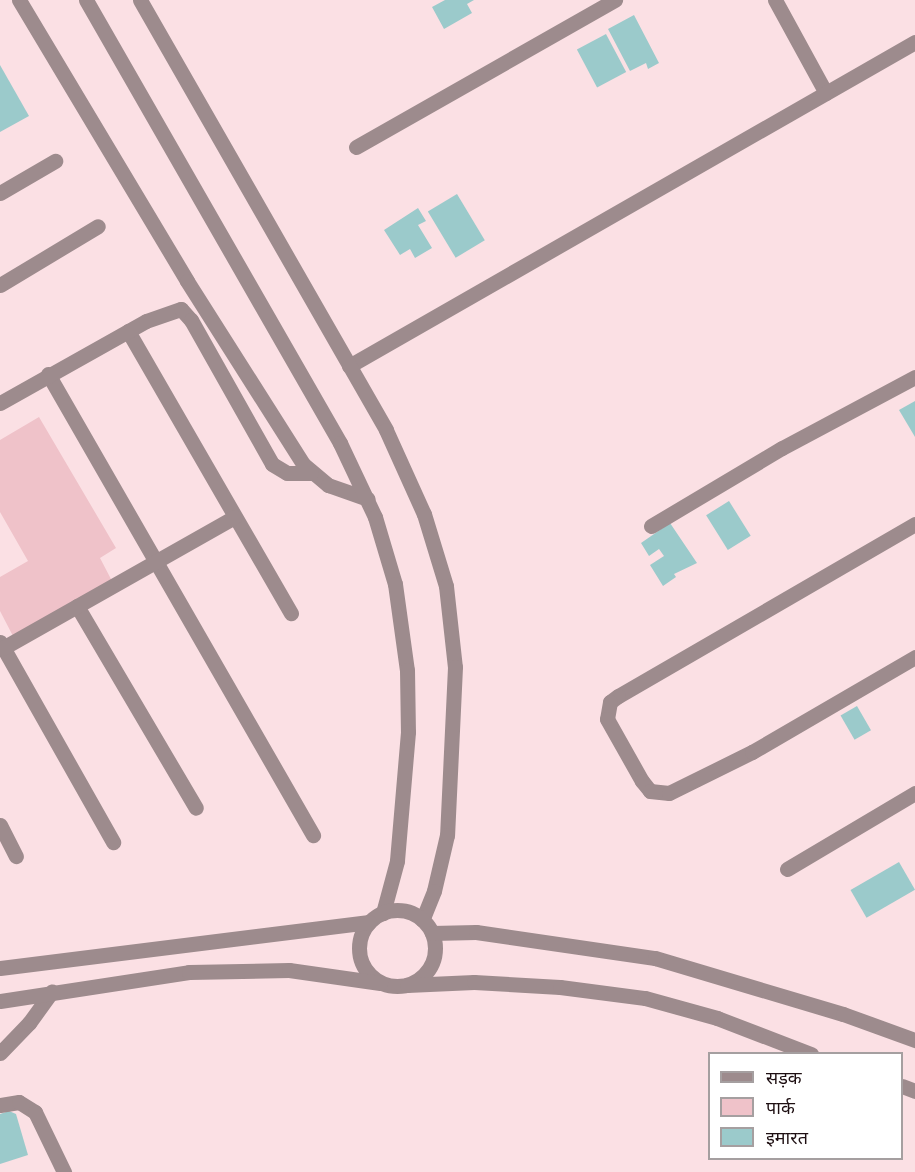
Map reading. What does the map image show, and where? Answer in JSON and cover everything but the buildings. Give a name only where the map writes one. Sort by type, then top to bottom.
[{"type":"street","points":[[19,0],[187,281],[310,473],[328,485],[368,499]]},
{"type":"street","points":[[86,0],[340,443],[368,499],[395,584],[407,670],[408,732],[398,851],[383,913]]},
{"type":"street","points":[[140,0],[386,430],[424,514],[446,586],[454,667],[453,742],[447,835],[434,891],[422,920]]},
{"type":"street","points":[[356,147],[615,0]]},
{"type":"street","points":[[775,0],[826,93]]},
{"type":"street","points":[[349,366],[915,42]]},
{"type":"street","points":[[0,193],[55,161]]},
{"type":"street","points":[[0,285],[98,226]]},
{"type":"street","points":[[0,403],[128,331],[168,311],[181,309],[187,314],[272,464],[286,473],[310,473]]},
{"type":"street","points":[[128,331],[291,613]]},
{"type":"street","points":[[48,374],[313,835]]},
{"type":"street","points":[[651,526],[782,448],[915,377]]},
{"type":"street","points":[[113,842],[2,645],[77,606],[235,517]]},
{"type":"street","points":[[915,524],[618,696],[607,710],[609,728],[650,791],[669,793],[752,752],[915,657]]},
{"type":"street","points":[[77,606],[196,808]]},
{"type":"street","points":[[787,869],[915,793]]},
{"type":"street","points":[[0,825],[16,856]]},
{"type":"street","points":[[0,968],[369,922],[383,913],[407,912],[422,920],[432,933],[436,950],[431,967],[422,978],[407,985]]},
{"type":"street","points":[[369,922],[360,938],[359,955],[368,973],[380,983]]},
{"type":"street","points":[[432,933],[476,932],[655,958],[843,1014],[915,1040]]},
{"type":"street","points":[[0,1001],[52,991],[189,972],[289,970],[407,985],[474,982],[560,987],[645,998],[717,1018],[807,1052]]},
{"type":"street","points":[[0,1053],[29,1023],[52,991]]},
{"type":"street","points":[[0,1105],[19,1102],[35,1112],[64,1172]]},
{"type":"green space","points":[[39,417],[116,548],[100,558],[112,581],[14,638],[0,611],[0,577],[28,561],[0,512],[0,440]]}]
